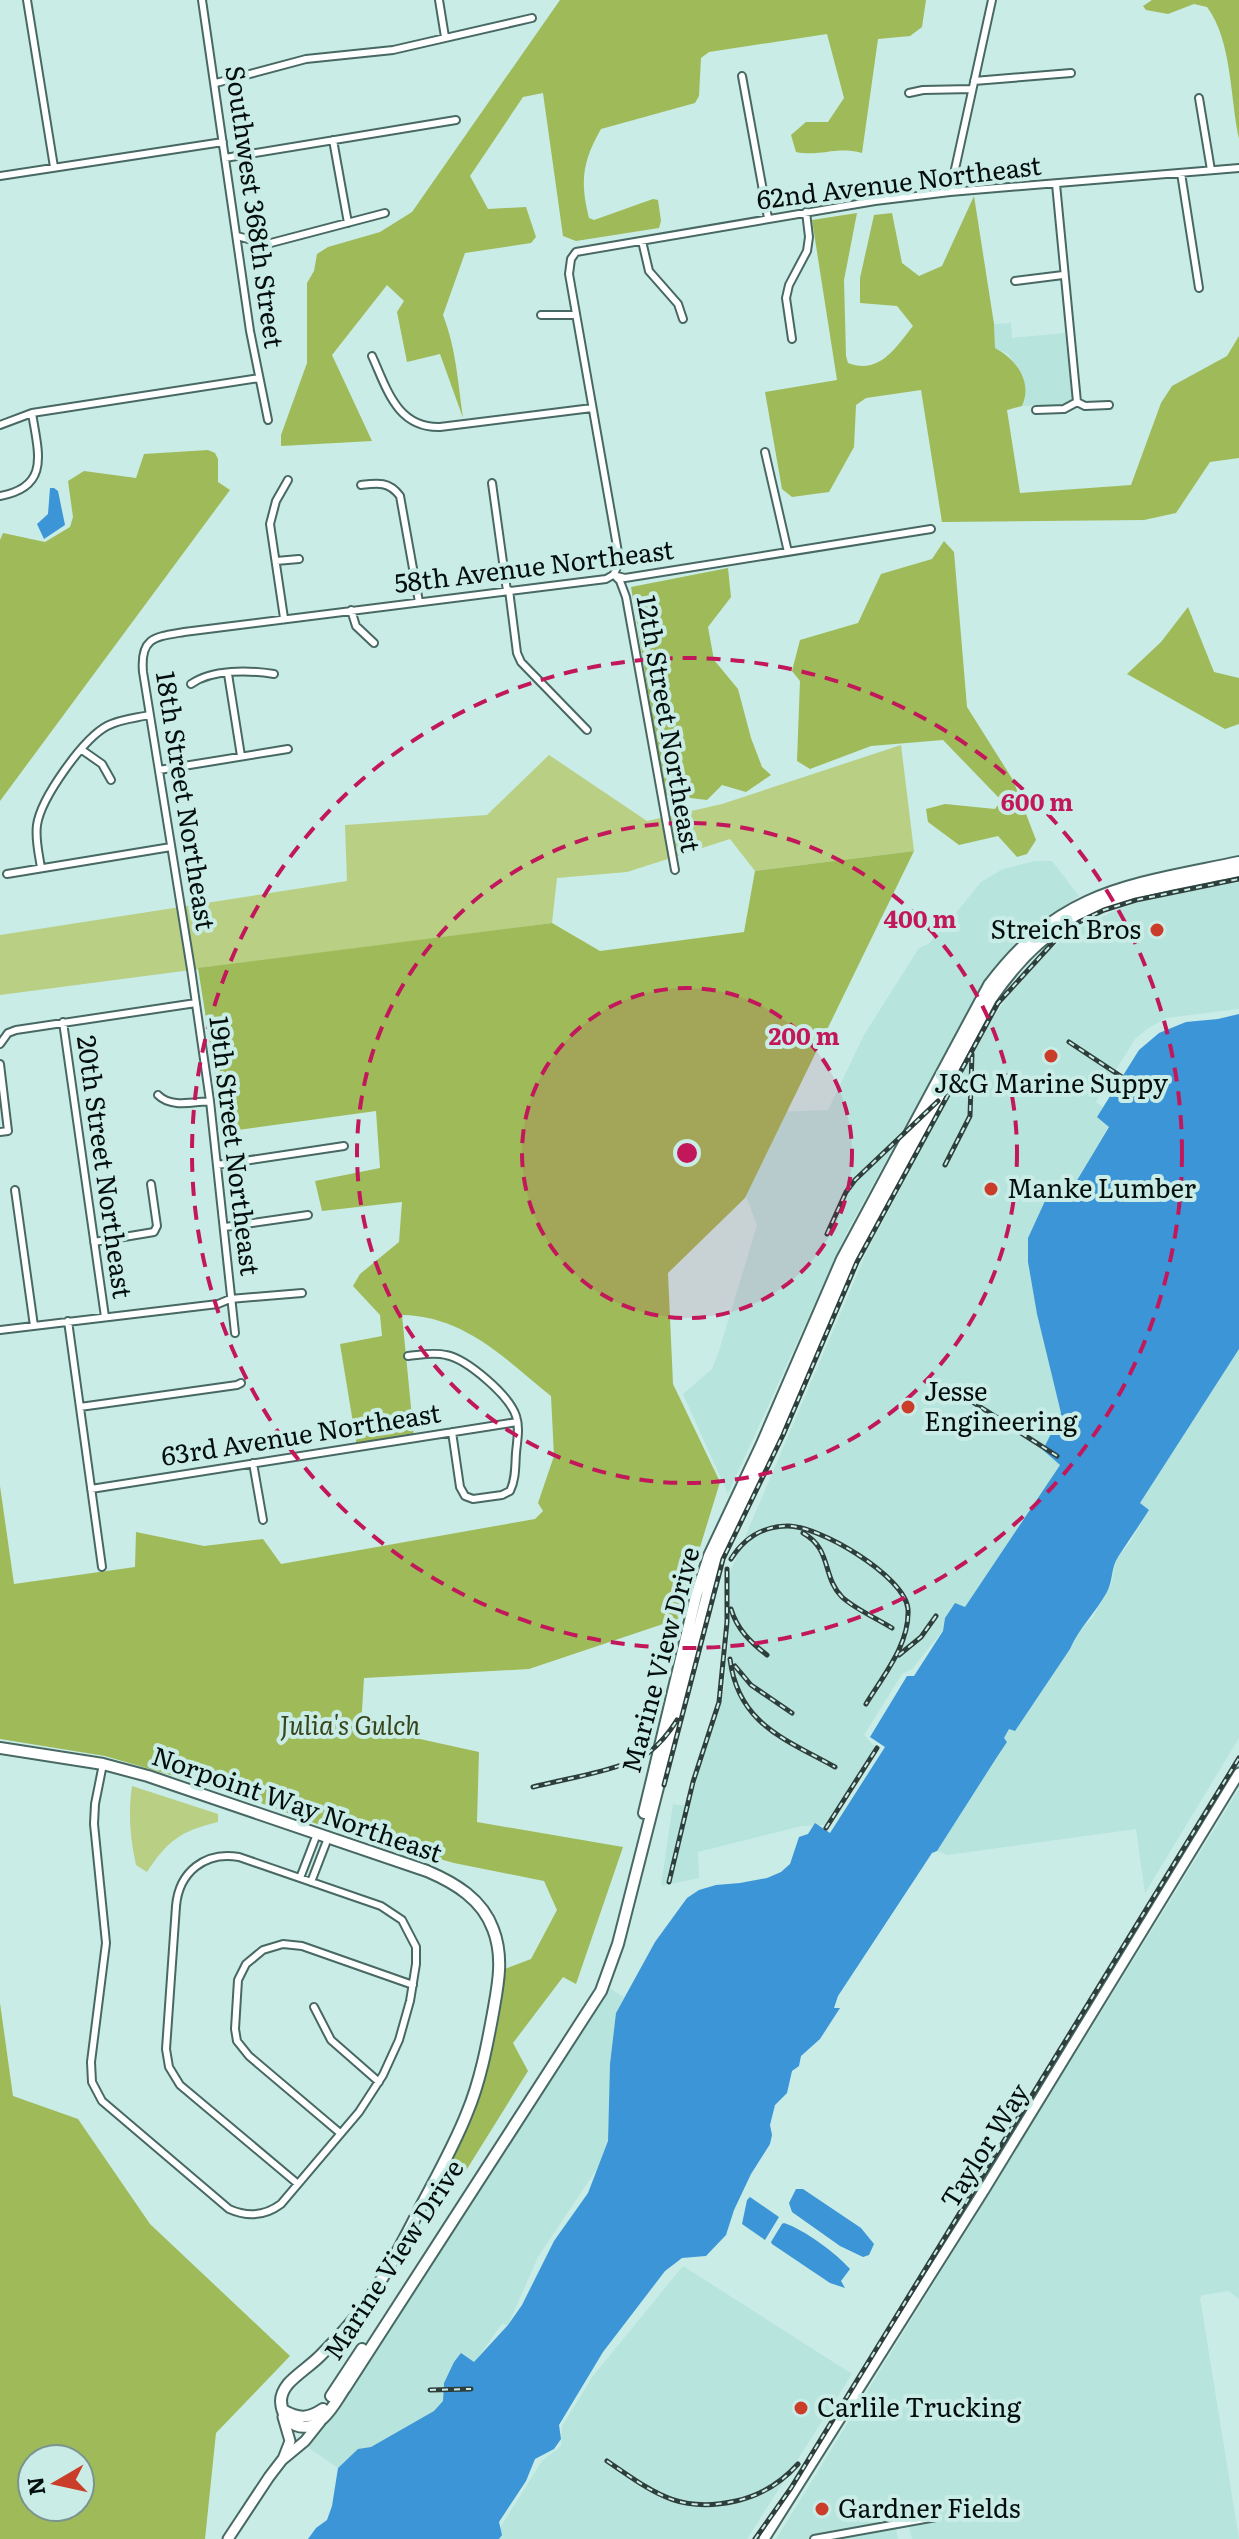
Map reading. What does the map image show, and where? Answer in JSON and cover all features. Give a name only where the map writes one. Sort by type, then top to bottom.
[{"type":"main road","name":"Marine View Drive","points":[[319,2417],[594,1993],[610,1951],[685,1640],[709,1556],[767,1433],[842,1259],[980,1002],[1004,965],[1031,938],[1054,920],[1089,900],[1134,884],[1239,862]]},
{"type":"main road","name":"Marine View Drive","points":[[319,2417],[607,1980],[716,1560],[786,1413],[852,1259],[987,1007],[1022,959],[1068,921],[1126,895],[1239,871]]},
{"type":"main road","name":"Norpoint Way Northeast","points":[[0,1748],[103,1764],[184,1787],[427,1871],[465,1892],[489,1918],[498,1943],[500,1969],[492,2021],[478,2078],[455,2140],[375,2291],[319,2356],[286,2386],[281,2397],[285,2414]]},
{"type":"main road","points":[[285,2414],[319,2417]]},
{"type":"main road","points":[[285,2414],[297,2426],[319,2417]]},
{"type":"street","points":[[27,0],[54,167]]},
{"type":"street","name":"Southwest 368th Street","points":[[202,0],[268,420]]},
{"type":"street","points":[[439,0],[445,37]]},
{"type":"street","points":[[950,192],[992,0]]},
{"type":"street","points":[[216,83],[306,59],[393,50],[532,18]]},
{"type":"street","points":[[974,81],[1071,73]]},
{"type":"street","points":[[742,76],[768,218]]},
{"type":"street","points":[[909,93],[972,89]]},
{"type":"street","points":[[1199,98],[1211,170]]},
{"type":"street","points":[[225,158],[456,120]]},
{"type":"street","points":[[333,140],[348,223]]},
{"type":"street","points":[[0,176],[223,142]]},
{"type":"street","name":"62nd Avenue Northeast","points":[[571,259],[579,250],[806,212],[950,192],[1239,168]]},
{"type":"street","points":[[1181,173],[1199,288]]},
{"type":"street","points":[[1056,184],[1077,402]]},
{"type":"street","points":[[792,339],[786,298],[789,285],[807,251],[806,212]]},
{"type":"street","points":[[237,236],[267,244],[385,213]]},
{"type":"street","points":[[642,241],[649,271],[678,304],[683,319]]},
{"type":"street","name":"12th Street Northeast","points":[[571,259],[569,274],[619,559],[613,575],[620,581],[626,597],[675,870]]},
{"type":"street","points":[[1015,281],[1063,275]]},
{"type":"street","points":[[541,315],[576,315]]},
{"type":"street","points":[[372,356],[397,408],[422,425],[440,427],[592,408]]},
{"type":"street","points":[[0,425],[32,413],[259,378]]},
{"type":"street","points":[[1077,402],[1085,406],[1109,405]]},
{"type":"street","points":[[1036,410],[1064,409],[1077,402]]},
{"type":"street","points":[[0,496],[25,487],[35,476],[38,456],[32,413]]},
{"type":"street","points":[[765,452],[788,552]]},
{"type":"street","points":[[284,618],[271,518],[288,480]]},
{"type":"street","points":[[361,485],[383,483],[394,488],[400,496],[419,602]]},
{"type":"street","points":[[492,483],[517,653],[521,662],[587,730]]},
{"type":"street","name":"58th Avenue Northeast","points":[[145,646],[152,639],[162,636],[606,579],[613,575],[625,578],[931,529]]},
{"type":"street","points":[[276,561],[299,559]]},
{"type":"street","points":[[351,610],[356,626],[374,643]]},
{"type":"street","name":"18th Street Northeast","points":[[145,646],[142,662],[149,715],[190,963]]},
{"type":"street","points":[[191,684],[204,677],[242,672],[274,674]]},
{"type":"street","points":[[228,674],[241,756]]},
{"type":"street","points":[[41,868],[36,840],[42,808],[50,792],[94,735],[111,724],[149,715]]},
{"type":"street","points":[[159,770],[288,749]]},
{"type":"street","points":[[82,750],[102,764],[111,780]]},
{"type":"street","points":[[7,874],[171,847]]},
{"type":"street","name":"19th Street Northeast","points":[[190,963],[210,1101],[235,1333]]},
{"type":"street","points":[[2,1040],[16,1030],[196,1003]]},
{"type":"street","name":"20th Street Northeast","points":[[63,1022],[105,1317]]},
{"type":"street","points":[[0,1064],[8,1131],[0,1132]]},
{"type":"street","points":[[158,1095],[175,1103],[210,1101]]},
{"type":"street","points":[[217,1165],[344,1146]]},
{"type":"street","points":[[94,1242],[154,1232],[157,1226],[151,1184]]},
{"type":"street","points":[[15,1190],[34,1326]]},
{"type":"street","points":[[225,1227],[308,1215]]},
{"type":"street","points":[[0,1330],[218,1304],[230,1299],[302,1293]]},
{"type":"street","points":[[68,1321],[102,1567]]},
{"type":"street","points":[[408,1356],[443,1354],[464,1362],[505,1397],[517,1422],[511,1489],[502,1495],[473,1499],[465,1496],[460,1487],[452,1432]]},
{"type":"street","points":[[80,1407],[241,1383]]},
{"type":"street","name":"63rd Avenue Northeast","points":[[91,1489],[517,1422]]},
{"type":"street","points":[[253,1463],[263,1520]]},
{"type":"street","points":[[103,1764],[94,1824],[106,1943],[91,2062],[94,2089],[106,2105],[224,2206],[249,2215],[269,2211],[281,2204],[298,2184],[340,2133],[359,2112],[379,2082],[399,2040],[413,1985],[416,1947],[402,1920],[381,1906],[239,1857],[206,1860],[193,1868],[178,1889],[166,2049],[169,2067],[180,2085],[298,2184]]},
{"type":"street","name":"Taylor Way","points":[[764,2539],[977,2202],[1239,1773]]},
{"type":"street","points":[[300,1878],[323,1836]]},
{"type":"street","points":[[311,1882],[323,1836]]},
{"type":"street","points":[[340,2133],[249,2056],[237,2041],[235,2001],[241,1972],[250,1959],[263,1950],[291,1944],[413,1985]]},
{"type":"street","points":[[314,2007],[331,2040],[379,2082]]},
{"type":"street","points":[[285,2414],[290,2441],[286,2458]]},
{"type":"street","name":"Marine View Drive","points":[[228,2539],[299,2439],[319,2417]]},
{"type":"street","name":"Marine View Drive","points":[[286,2458],[305,2441],[319,2417]]},
{"type":"street","points":[[297,2426],[299,2439]]},
{"type":"street","points":[[814,2539],[936,2517]]},
{"type":"shaded area","points":[[1011,323],[1012,338],[1065,333],[1072,398],[1068,404],[1022,406],[1025,402],[1023,376],[1008,354],[995,348],[994,324]]},
{"type":"shaded area","points":[[1035,861],[1052,861],[1079,896],[1028,933],[975,998],[847,1232],[728,1494],[683,1394],[712,1369],[719,1351],[757,1225],[743,1189],[776,1112],[828,1110],[864,1035],[919,948],[928,944],[947,924],[981,882],[1003,869]]},
{"type":"shaded area","points":[[1239,882],[1239,1009],[1166,1018],[1135,1039],[1096,1102],[1103,1107],[1097,1117],[1109,1126],[1067,1197],[1052,1189],[1028,1238],[1028,1262],[1037,1314],[1061,1413],[1043,1450],[1060,1464],[965,1608],[955,1603],[945,1618],[943,1630],[912,1669],[902,1674],[864,1735],[877,1749],[828,1825],[802,1826],[698,1852],[699,1878],[661,1886],[673,1804],[689,1806],[724,1689],[729,1637],[725,1584],[867,1251],[986,1029],[1028,970],[1080,928],[1141,901]]},
{"type":"shaded area","points":[[1239,1349],[1239,1738],[1145,1893],[1136,1829],[947,1855],[937,1851],[1007,1742],[1004,1738],[1009,1728],[1014,1731],[1076,1635],[1093,1617],[1111,1585],[1116,1559],[1129,1544],[1149,1510],[1140,1503]]},
{"type":"shaded area","points":[[1239,1789],[1239,2299],[1229,2291],[1202,2295],[1200,2298],[1239,2539],[912,2539],[909,2527],[896,2529],[898,2539],[776,2539]]},
{"type":"shaded area","points":[[609,1988],[624,1997],[616,2013],[610,2064],[608,2141],[602,2161],[538,2257],[508,2325],[502,2324],[474,2363],[461,2353],[454,2362],[444,2383],[443,2401],[434,2411],[371,2447],[358,2449],[338,2468],[309,2448]]},
{"type":"shaded area","points":[[683,2266],[852,2374],[747,2539],[499,2539],[502,2535],[500,2528],[542,2461],[561,2446],[562,2426],[593,2376]]},
{"type":"green space","points":[[560,0],[926,0],[922,27],[910,36],[878,39],[862,153],[796,152],[791,135],[806,122],[828,122],[844,98],[827,34],[709,52],[701,58],[699,96],[695,103],[601,129],[584,172],[589,218],[594,220],[653,199],[658,200],[659,228],[576,241],[563,236],[543,93],[523,97],[470,176],[488,209],[526,207],[536,237],[531,243],[465,253],[443,315],[454,353],[463,418],[440,354],[407,362],[397,312],[404,301],[387,285],[332,355],[372,441],[281,446],[281,435],[307,363],[307,283],[314,271],[317,254],[328,247],[380,232],[412,212]]},
{"type":"green space","points":[[1152,0],[1239,0],[1239,139],[1226,52],[1207,7],[1194,4],[1168,14],[1146,10],[1143,6]]},
{"type":"green space","points":[[974,196],[995,348],[1010,358],[1024,380],[1022,406],[1007,410],[1020,493],[1131,485],[1161,403],[1172,386],[1227,356],[1239,336],[1239,458],[1210,462],[1176,513],[1144,520],[942,522],[921,390],[866,398],[856,405],[854,447],[829,492],[792,497],[782,489],[765,392],[837,380],[812,220],[857,213],[844,280],[846,356],[848,363],[869,365],[886,357],[913,326],[897,306],[860,303],[860,278],[874,215],[892,213],[902,263],[919,276],[942,266]]},
{"type":"green space","points":[[208,450],[215,453],[218,459],[218,482],[230,490],[0,801],[0,540],[3,533],[45,542],[70,527],[73,517],[68,481],[84,471],[136,478],[144,454]]},
{"type":"green space","points":[[944,541],[954,552],[967,707],[1013,780],[1036,840],[1027,854],[1017,857],[998,836],[959,845],[928,822],[926,809],[945,804],[995,809],[1001,800],[943,740],[871,746],[810,769],[797,761],[800,681],[792,671],[800,640],[858,623],[881,574],[932,559]]},
{"type":"green space","points":[[728,568],[731,597],[708,627],[714,660],[738,689],[762,767],[771,775],[746,792],[722,785],[707,800],[665,795],[631,587]]},
{"type":"green space","points":[[1188,607],[1214,672],[1239,678],[1239,724],[1225,729],[1127,674],[1161,642]]},
{"type":"green space","points":[[901,745],[914,851],[755,871],[730,839],[627,872],[557,878],[552,923],[0,995],[0,935],[347,881],[345,825],[487,815],[549,755],[647,821],[722,804]]},
{"type":"green space","name":"Julia's Gulch","points":[[914,851],[745,1198],[668,1273],[673,1384],[720,1482],[678,1619],[529,1669],[364,1678],[361,1726],[479,1752],[477,1822],[623,1847],[576,1984],[563,1977],[513,2043],[528,2071],[462,2177],[446,2172],[474,2113],[505,1969],[531,1959],[557,1910],[544,1881],[454,1863],[325,1827],[239,1795],[105,1756],[0,1739],[0,1486],[14,1584],[135,1567],[136,1532],[204,1546],[263,1539],[281,1564],[535,1519],[543,1511],[538,1503],[554,1456],[551,1396],[500,1354],[465,1331],[425,1317],[402,1315],[414,1438],[357,1447],[340,1344],[382,1336],[380,1315],[353,1286],[360,1274],[399,1242],[402,1202],[322,1211],[315,1181],[380,1168],[376,1111],[224,1132],[198,968],[552,923],[600,951],[744,932],[755,871]]},
{"type":"green space","points":[[132,1786],[218,1814],[218,1822],[176,1838],[147,1872],[136,1865],[134,1855],[130,1816]]},
{"type":"green space","points":[[0,2003],[13,2096],[78,2119],[150,2224],[290,2356],[216,2433],[205,2539],[0,2539]]},
{"type":"water","points":[[50,488],[58,491],[65,525],[44,539],[37,524],[48,514]]},
{"type":"water","points":[[1239,1014],[1239,1349],[1140,1503],[1149,1510],[1116,1561],[1103,1599],[1015,1731],[1009,1729],[1004,1738],[1007,1742],[838,1996],[834,2008],[840,2008],[820,2039],[801,2056],[799,2066],[792,2071],[787,2093],[775,2105],[770,2125],[770,2144],[751,2174],[726,2235],[706,2256],[682,2258],[665,2271],[603,2352],[559,2425],[561,2439],[554,2449],[535,2459],[526,2481],[499,2522],[502,2535],[499,2539],[308,2539],[327,2520],[338,2468],[358,2449],[371,2447],[434,2411],[443,2401],[444,2383],[454,2362],[461,2353],[474,2362],[508,2325],[522,2305],[554,2241],[588,2193],[608,2141],[610,2064],[616,2013],[655,1942],[687,1898],[699,1890],[767,1878],[781,1872],[790,1864],[799,1837],[808,1834],[815,1823],[830,1833],[885,1747],[870,1737],[907,1676],[914,1676],[943,1631],[945,1618],[955,1603],[965,1607],[1060,1465],[1043,1450],[1061,1413],[1037,1314],[1028,1262],[1028,1238],[1051,1188],[1067,1197],[1109,1127],[1097,1117],[1139,1050],[1159,1033],[1186,1022]]},
{"type":"water","points":[[796,2189],[803,2189],[861,2228],[874,2244],[869,2255],[863,2257],[840,2246],[792,2212],[789,2203]]},
{"type":"water","points":[[750,2197],[779,2217],[765,2240],[742,2224]]},
{"type":"water","points":[[784,2223],[820,2243],[850,2269],[841,2281],[845,2288],[830,2283],[772,2244]]},
{"type":"railway","points":[[664,1785],[723,1559],[783,1435],[857,1262],[998,1003],[1061,934],[1079,922],[1136,900],[1239,879]]},
{"type":"railway","points":[[1069,1042],[1128,1081]]},
{"type":"railway","points":[[945,1165],[970,1116],[972,1054]]},
{"type":"railway","points":[[827,1234],[846,1192],[855,1180],[938,1101]]},
{"type":"railway","points":[[971,1401],[1057,1456]]},
{"type":"railway","points":[[731,1559],[742,1545],[761,1531],[786,1526],[818,1533],[858,1554],[892,1582],[908,1609],[905,1635],[866,1704]]},
{"type":"railway","points":[[803,1533],[819,1547],[842,1597],[892,1628]]},
{"type":"railway","points":[[669,1882],[693,1782],[719,1702],[727,1622],[727,1569]]},
{"type":"railway","points":[[731,1609],[745,1635],[767,1655]]},
{"type":"railway","points":[[899,1655],[921,1637],[936,1616]]},
{"type":"railway","points":[[730,1659],[735,1681],[754,1714],[782,1738],[835,1767]]},
{"type":"railway","points":[[735,1666],[751,1685],[792,1713]]},
{"type":"railway","points":[[533,1787],[637,1759],[656,1746],[677,1720]]},
{"type":"railway","points":[[826,1828],[877,1748]]},
{"type":"railway","points":[[755,2539],[791,2488],[1239,1758]]},
{"type":"railway","points":[[430,2390],[471,2389]]},
{"type":"railway","points":[[607,2461],[667,2498],[698,2505],[736,2501],[763,2492],[798,2464]]},
{"type":"place","name":"Streich Bros","points":[[1157,930]]},
{"type":"place","name":"J&G Marine Suppy","points":[[1051,1056]]},
{"type":"place","name":"Manke Lumber","points":[[991,1189]]},
{"type":"place","name":"Jesse Engineering","points":[[908,1407]]},
{"type":"place","name":"Carlile Trucking","points":[[801,2408]]},
{"type":"place","name":"Gardner Fields","points":[[822,2509]]}]
